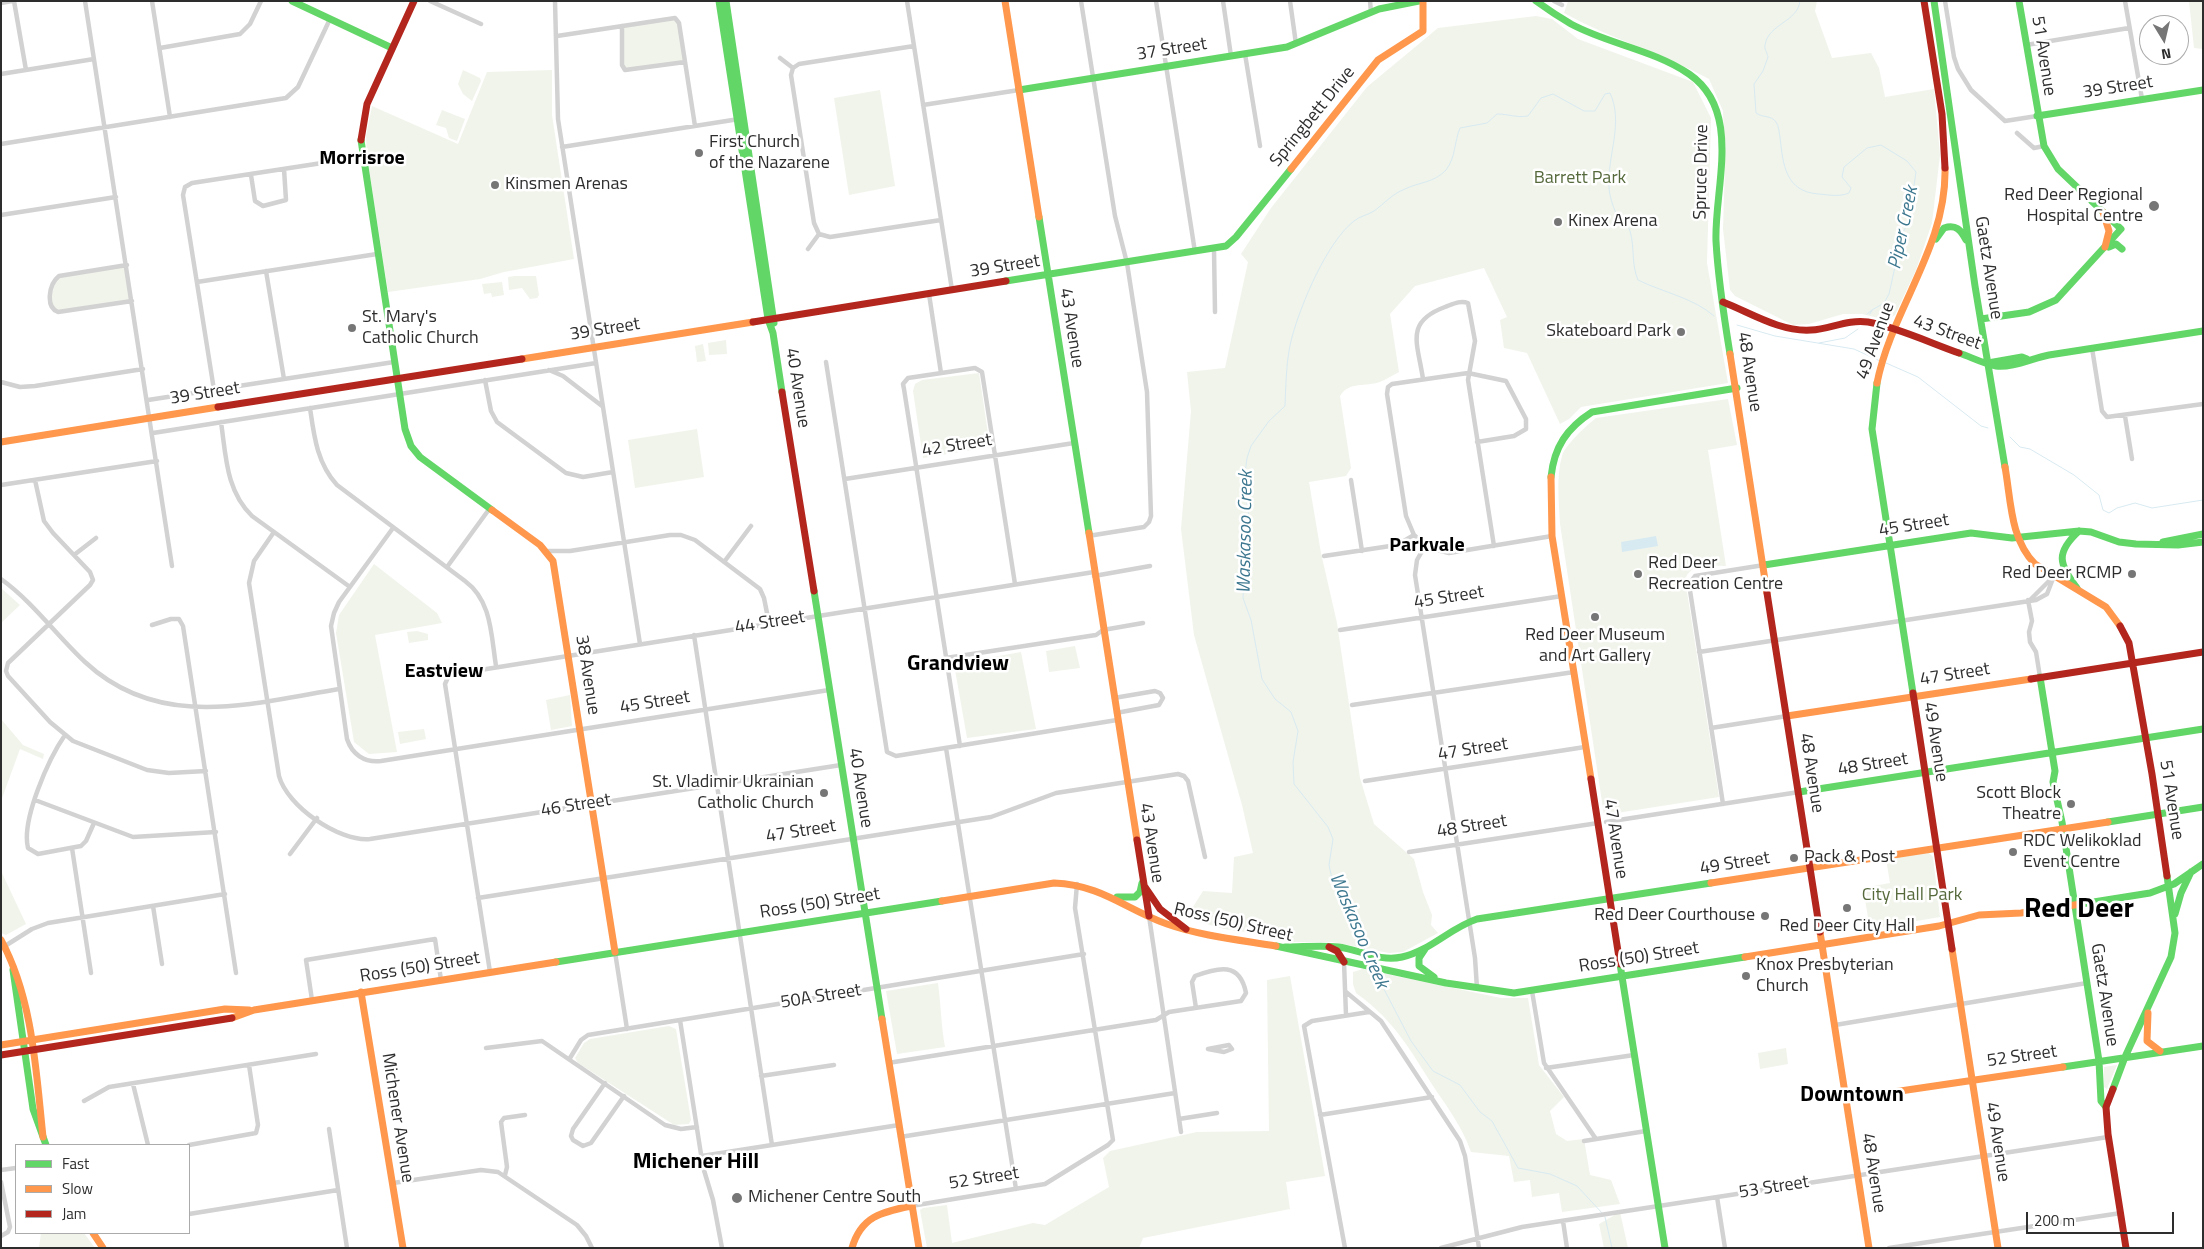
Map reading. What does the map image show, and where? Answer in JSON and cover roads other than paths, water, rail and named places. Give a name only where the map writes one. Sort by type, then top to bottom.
[{"type":"street","points":[[1,3],[13,1],[26,70]]},
{"type":"street","points":[[84,1],[148,400],[172,566]]},
{"type":"street","points":[[152,1],[170,117]]},
{"type":"street","points":[[160,48],[240,34],[250,24],[261,1]]},
{"type":"street","points":[[292,1],[392,48]]},
{"type":"street","points":[[414,1],[365,109],[360,130],[361,157],[396,379],[406,434],[413,450],[423,460],[548,551],[570,551],[681,535],[698,542],[762,591],[769,623]]},
{"type":"street","points":[[430,1],[481,24]]},
{"type":"street","points":[[555,1],[557,112],[640,644]]},
{"type":"street","name":"40 Avenue","points":[[719,1],[740,119],[864,912],[919,1248]]},
{"type":"street","name":"40 Avenue","points":[[726,1],[740,119]]},
{"type":"street","points":[[907,1],[952,290]]},
{"type":"street","name":"43 Avenue","points":[[1005,1],[1116,717],[1149,916],[1181,1132]]},
{"type":"street","points":[[1081,1],[1115,216],[1127,263],[1147,392],[1151,516],[1146,525],[1088,536]]},
{"type":"street","points":[[1156,1],[1195,252]]},
{"type":"street","points":[[1223,1],[1232,56]]},
{"type":"street","points":[[1290,1],[1296,44]]},
{"type":"street","points":[[1370,1],[1371,12]]},
{"type":"street","name":"37 Street","points":[[924,105],[1166,67],[1296,44],[1371,12],[1421,1]]},
{"type":"street","name":"Springbett Drive","points":[[1214,249],[1229,244],[1236,237],[1378,60],[1422,31],[1421,1]]},
{"type":"street","name":"Spruce Drive","points":[[1536,1],[1571,24],[1681,69],[1707,89],[1716,106],[1719,121],[1716,234],[1723,302]]},
{"type":"street","points":[[1554,1],[1562,4]]},
{"type":"street","points":[[1924,1],[1946,168],[1945,186],[1938,223],[1929,249]]},
{"type":"street","name":"Gaetz Avenue","points":[[1934,1],[1981,319],[2017,538]]},
{"type":"street","points":[[1944,1],[1955,61],[1967,85],[2004,121],[2037,116]]},
{"type":"street","name":"51 Avenue","points":[[2019,1],[2037,116],[2044,146],[2058,169],[2121,228],[2104,250]]},
{"type":"street","points":[[2125,1],[2142,99]]},
{"type":"street","points":[[557,36],[675,18],[679,23],[694,126]]},
{"type":"street","points":[[1,144],[278,100],[290,95],[298,87],[330,19]]},
{"type":"street","points":[[622,26],[622,65],[625,70],[685,62]]},
{"type":"street","points":[[2026,45],[2129,28]]},
{"type":"street","points":[[792,68],[799,64],[914,46]]},
{"type":"street","points":[[1245,54],[1260,146]]},
{"type":"street","points":[[780,58],[792,68]]},
{"type":"street","points":[[1,74],[94,59]]},
{"type":"street","points":[[792,68],[791,75],[814,223],[820,234],[830,238],[941,220]]},
{"type":"street","name":"39 Street","points":[[2037,116],[2203,90]]},
{"type":"street","points":[[562,147],[740,119]]},
{"type":"street","points":[[2018,133],[2034,148],[2044,146]]},
{"type":"street","points":[[214,390],[183,194],[185,187],[192,184],[361,157]]},
{"type":"street","points":[[251,175],[255,200],[264,206],[286,200],[284,169]]},
{"type":"street","points":[[1,216],[116,197]]},
{"type":"street","points":[[2102,210],[2109,231],[2104,250]]},
{"type":"street","points":[[1929,249],[1941,231],[1950,226],[1960,230],[1970,247]]},
{"type":"street","points":[[808,249],[820,234]]},
{"type":"street","points":[[1981,319],[2022,313],[2050,304],[2067,291],[2104,250],[2116,244],[2122,249]]},
{"type":"street","points":[[1214,249],[1215,312]]},
{"type":"street","name":"39 Street","points":[[1,442],[1214,249]]},
{"type":"street","name":"49 Avenue","points":[[1929,249],[1879,369],[1871,409],[1872,429],[1998,1248]]},
{"type":"street","points":[[197,282],[377,254]]},
{"type":"street","points":[[126,265],[59,276],[53,284],[50,304],[58,312],[132,301]]},
{"type":"street","points":[[266,271],[284,379]]},
{"type":"street","points":[[929,294],[941,372]]},
{"type":"street","points":[[1423,379],[1418,327],[1427,315],[1462,301],[1470,306],[1475,341],[1468,373],[1494,546]]},
{"type":"street","name":"48 Avenue","points":[[1723,302],[1869,1248]]},
{"type":"street","name":"43 Street","points":[[1723,302],[1757,316],[1802,330],[1814,330],[1859,321],[1895,330],[1988,363],[2003,366],[2022,363],[2027,359],[2203,331]]},
{"type":"street","points":[[2092,348],[2102,411],[2106,416],[2125,416],[2203,404]]},
{"type":"street","name":"39 Street","points":[[148,400],[394,362]]},
{"type":"street","points":[[826,362],[886,747],[889,754],[893,756],[960,746],[1116,717],[1158,706],[1162,703],[1163,698],[1160,693],[1155,691],[1114,698]]},
{"type":"street","name":"39 Street","points":[[153,433],[596,363]]},
{"type":"street","points":[[960,746],[904,389],[904,382],[911,377],[975,368],[980,369],[983,375],[1015,584]]},
{"type":"street","points":[[1,382],[20,387],[35,386],[143,369]]},
{"type":"street","points":[[548,370],[563,376],[603,407]]},
{"type":"street","points":[[1477,442],[1518,435],[1526,429],[1527,422],[1507,382],[1468,373],[1392,384],[1388,387],[1387,394],[1406,516],[1414,535],[1425,546],[1449,553],[1552,536]]},
{"type":"street","points":[[485,380],[491,411],[497,422],[545,458],[574,476],[583,477],[613,472]]},
{"type":"street","name":"47 Avenue","points":[[1665,1248],[1552,536],[1551,467],[1555,451],[1563,436],[1578,420],[1599,410],[1736,388]]},
{"type":"street","points":[[310,408],[318,453],[329,475],[346,494],[474,588],[483,600],[488,614],[496,666]]},
{"type":"street","points":[[2125,416],[2132,459]]},
{"type":"street","points":[[221,422],[230,479],[235,494],[252,516],[350,587]]},
{"type":"street","name":"42 Street","points":[[844,479],[1074,443]]},
{"type":"street","points":[[1,485],[157,461]]},
{"type":"street","points":[[35,480],[44,521],[90,572],[92,583],[8,663],[6,671],[9,679],[65,736],[127,764],[147,770],[169,773],[206,771]]},
{"type":"street","points":[[1351,480],[1362,551]]},
{"type":"street","points":[[446,567],[490,508]]},
{"type":"street","points":[[724,562],[751,526]]},
{"type":"street","name":"45 Street","points":[[393,528],[335,610],[331,626],[339,689],[349,744],[355,753],[365,759],[381,761],[830,690]]},
{"type":"street","name":"46 Street","points":[[274,532],[254,561],[249,583],[282,784],[290,798],[340,834],[363,840],[841,765]]},
{"type":"street","points":[[1723,804],[1699,652],[2029,600],[2054,576],[2066,543],[2079,532]]},
{"type":"street","name":"45 Street","points":[[1699,652],[1690,592],[1690,582],[1695,576],[1971,533],[2017,538],[2091,532],[2119,542],[2156,544],[2203,542]]},
{"type":"street","name":"45 Street","points":[[2156,544],[2203,534]]},
{"type":"street","points":[[1324,556],[1397,546],[1414,535]]},
{"type":"street","points":[[74,555],[96,538]]},
{"type":"street","name":"51 Avenue","points":[[2017,538],[2030,560],[2106,607],[2117,620],[2130,643],[2158,813],[2174,918],[2173,952],[2125,1057],[2106,1108]]},
{"type":"street","points":[[1425,546],[1417,560],[1415,572],[1478,979],[1477,988]]},
{"type":"street","name":"38 Avenue","points":[[548,551],[555,568],[627,1029]]},
{"type":"street","points":[[2061,554],[2065,571],[2082,593]]},
{"type":"street","name":"44 Street","points":[[455,749],[445,684],[448,676],[496,666],[1015,584],[1150,566]]},
{"type":"street","points":[[1,579],[84,661],[118,687],[158,703],[196,708],[219,708],[339,689]]},
{"type":"street","name":"45 Street","points":[[1340,630],[1562,596]]},
{"type":"street","name":"Gaetz Avenue","points":[[2029,600],[2032,621],[2029,634],[2036,652],[2052,752],[2055,771],[2053,782],[2063,828],[2100,1061],[2101,1101],[2106,1108],[2108,1137],[2126,1248]]},
{"type":"street","points":[[152,625],[174,618],[183,624],[236,973]]},
{"type":"street","points":[[946,658],[1096,635],[1103,630],[1144,623]]},
{"type":"street","points":[[694,635],[772,1145]]},
{"type":"street","name":"47 Street","points":[[1711,728],[2203,652]]},
{"type":"street","points":[[1352,705],[1574,672]]},
{"type":"street","name":"48 Street","points":[[1606,822],[2203,729]]},
{"type":"street","points":[[65,736],[50,759],[27,829],[27,845],[30,850],[38,854],[72,848],[84,844],[94,823]]},
{"type":"street","name":"47 Street","points":[[1365,781],[1586,747]]},
{"type":"street","points":[[946,748],[1016,1189]]},
{"type":"street","points":[[455,749],[490,972]]},
{"type":"street","name":"47 Street","points":[[478,898],[995,816],[1056,793],[1178,774],[1184,776],[1188,783],[1205,857]]},
{"type":"street","points":[[36,800],[94,823],[139,838],[216,832]]},
{"type":"street","name":"49 Street","points":[[1280,947],[1325,946],[1373,956],[1402,957],[1430,944],[1469,921],[2203,807]]},
{"type":"street","points":[[290,854],[316,818]]},
{"type":"street","name":"48 Street","points":[[1409,852],[1598,824]]},
{"type":"street","points":[[72,848],[91,973]]},
{"type":"street","name":"Ross (50) Street","points":[[1,1055],[226,1020],[254,1010],[312,1000],[1048,884],[1077,884],[1113,896],[1167,925],[1188,930],[1280,947],[1446,983],[1507,993],[1532,991],[1948,924],[1989,914],[2021,913],[2150,893],[2169,887],[2203,864]]},
{"type":"street","points":[[2174,918],[2180,893],[2191,872]]},
{"type":"street","points":[[1113,896],[1135,897],[1140,892],[1142,880]]},
{"type":"street","points":[[1142,880],[1160,909],[1188,930]]},
{"type":"street","points":[[1077,884],[1075,908],[1108,1104]]},
{"type":"street","points":[[46,1144],[32,1050],[19,981],[3,943],[42,924],[225,894]]},
{"type":"street","points":[[153,906],[162,964]]},
{"type":"street","points":[[312,1000],[306,960],[435,939],[442,980]]},
{"type":"street","points":[[1430,944],[1419,957],[1419,966],[1424,972],[1446,983]]},
{"type":"street","points":[[1325,946],[1335,950],[1344,962],[1346,1015]]},
{"type":"street","points":[[1344,962],[1357,952]]},
{"type":"street","name":"50A Street","points":[[570,1058],[581,1040],[588,1035],[1084,954]]},
{"type":"street","points":[[14,968],[13,979],[33,1109],[44,1137]]},
{"type":"street","points":[[888,1062],[1156,1020],[1169,1012],[1196,1008],[1243,1000],[1246,991],[1239,975],[1225,969],[1195,976],[1192,982],[1196,1008]]},
{"type":"street","points":[[1835,1025],[2087,983]]},
{"type":"street","points":[[1532,991],[1543,1060],[1546,1068],[1596,1139]]},
{"type":"street","name":"Michener Avenue","points":[[361,992],[403,1248]]},
{"type":"street","points":[[1346,992],[1381,1021],[1462,1146],[1480,1248]]},
{"type":"street","points":[[2149,1006],[2146,1039],[2150,1045],[2160,1051]]},
{"type":"street","name":"Ross (50) Street","points":[[1,1045],[225,1009],[254,1010]]},
{"type":"street","points":[[1345,1248],[1304,1028],[1306,1022],[1369,1012]]},
{"type":"street","points":[[680,1020],[702,1156],[722,1248]]},
{"type":"street","points":[[486,1048],[542,1041],[570,1058],[670,1127],[680,1129],[697,1127]]},
{"type":"street","name":"52 Street","points":[[1846,1099],[2203,1046]]},
{"type":"street","points":[[84,1101],[109,1087],[316,1054]]},
{"type":"street","points":[[1546,1068],[1634,1055]]},
{"type":"street","points":[[761,1076],[834,1064]]},
{"type":"street","points":[[190,1145],[256,1133],[258,1125],[249,1065]]},
{"type":"street","points":[[605,1083],[572,1131],[572,1138],[581,1146],[591,1143],[624,1096]]},
{"type":"street","points":[[133,1084],[148,1144]]},
{"type":"street","points":[[900,1137],[1175,1093]]},
{"type":"street","points":[[1320,1115],[1432,1097]]},
{"type":"street","name":"52 Street","points":[[852,1248],[857,1232],[864,1222],[877,1214],[911,1206],[1047,1184],[1111,1142],[1113,1136],[1108,1104]]},
{"type":"street","points":[[1179,1119],[1217,1113]]},
{"type":"street","points":[[505,1175],[508,1169],[502,1120],[525,1115]]},
{"type":"street","points":[[702,1156],[898,1125]]},
{"type":"street","points":[[329,1129],[347,1248]]},
{"type":"street","points":[[1584,1141],[1646,1131]]},
{"type":"street","name":"53 Street","points":[[1441,1248],[1516,1228],[2108,1137]]},
{"type":"street","points":[[1,1170],[15,1168]]},
{"type":"street","points":[[393,1183],[480,1170],[492,1170],[505,1175],[577,1225],[586,1236],[592,1248]]},
{"type":"street","points":[[1,1182],[10,1227],[6,1234],[1,1236]]},
{"type":"street","points":[[190,1214],[338,1190]]},
{"type":"street","points":[[1717,1197],[1725,1248]]},
{"type":"street","points":[[1889,1248],[1996,1230],[2120,1213]]},
{"type":"street","points":[[1563,1221],[1567,1248]]},
{"type":"street","points":[[94,1234],[103,1248]]},
{"type":"waterway","name":"Piper Creek","points":[[1800,1],[1794,14],[1771,32],[1767,38],[1765,49],[1768,57],[1763,71],[1754,84],[1756,113],[1772,118],[1777,124],[1788,175],[1799,188],[1808,192],[1834,195],[1849,193],[1851,188],[1842,177],[1844,167],[1867,148],[1881,145],[1907,161],[1916,172],[1909,220],[1902,235],[1889,294],[1884,303],[1872,310],[1870,314]]},
{"type":"waterway","name":"Waskasoo Creek","points":[[1365,950],[1332,879],[1329,865],[1333,839],[1328,827],[1294,784],[1293,762],[1298,731],[1291,712],[1275,699],[1262,679],[1251,620],[1243,598],[1244,576],[1250,549],[1250,525],[1244,481],[1247,458],[1251,446],[1269,421],[1285,406],[1287,363],[1290,345],[1308,291],[1316,274],[1334,243],[1354,221],[1374,211],[1400,191],[1431,180],[1446,170],[1452,160],[1460,128],[1487,123],[1497,114],[1520,117],[1528,116],[1541,98],[1553,94],[1584,111],[1595,111],[1605,94],[1610,93],[1614,104],[1615,128],[1609,190],[1616,213],[1630,231],[1634,268],[1638,280],[1697,304],[1714,316]]},
{"type":"waterway","name":"Piper Creek","points":[[1867,314],[1872,310]]},
{"type":"waterway","name":"Waskasoo Creek","points":[[1737,325],[1775,336],[1854,349],[1880,361]]},
{"type":"waterway","name":"Piper Creek","points":[[1819,343],[1845,338],[1858,329]]},
{"type":"waterway","name":"Waskasoo Creek","points":[[1886,363],[1918,377],[1981,426],[1988,428]]},
{"type":"waterway","name":"Waskasoo Creek","points":[[2010,437],[2020,447],[2030,449],[2074,475],[2099,495],[2103,510],[2109,513],[2117,508],[2135,503],[2152,508],[2203,500]]},
{"type":"waterway","name":"Waskasoo Creek","points":[[1374,970],[1411,1041],[1433,1071],[1460,1085],[1480,1112],[1492,1121],[1518,1168],[1550,1174],[1577,1186],[1603,1214]]},
{"type":"waterway","name":"Waskasoo Creek","points":[[1605,1217],[1612,1248]]},
{"type":"place","name":"First Church of the Nazarene","points":[[699,153]]},
{"type":"place","name":"Kinsmen Arenas","points":[[495,185]]},
{"type":"place","name":"Red Deer Regional Hospital Centre","points":[[2154,206]]},
{"type":"place","name":"Kinex Arena","points":[[1558,222]]},
{"type":"place","name":"St. Mary's Catholic Church","points":[[352,328]]},
{"type":"place","name":"Skateboard Park","points":[[1681,332]]},
{"type":"place","name":"Red Deer Recreation Centre","points":[[1638,574]]},
{"type":"place","name":"Red Deer RCMP","points":[[2132,574]]},
{"type":"place","name":"Red Deer Museum and Art Gallery","points":[[1595,617]]},
{"type":"place","name":"St. Vladimir Ukrainian Catholic Church","points":[[824,793]]},
{"type":"place","name":"Scott Block Theatre","points":[[2071,804]]},
{"type":"place","name":"RDC Welikoklad Event Centre","points":[[2013,852]]},
{"type":"place","name":"Pack & Post","points":[[1794,858]]},
{"type":"place","name":"Red Deer City Hall","points":[[1847,908]]},
{"type":"place","name":"Red Deer Courthouse","points":[[1765,916]]},
{"type":"place","name":"Knox Presbyterian Church","points":[[1746,976]]},
{"type":"place","name":"Michener Centre South","points":[[737,1198]]},
{"type":"district","name":"Morrisroe","points":[[362,159]]},
{"type":"district","name":"Parkvale","points":[[1427,546]]},
{"type":"district","name":"Grandview","points":[[958,665]]},
{"type":"district","name":"Eastview","points":[[444,672]]},
{"type":"district","name":"Red Deer","points":[[2079,910]]},
{"type":"district","name":"Downtown","points":[[1852,1096]]},
{"type":"district","name":"Michener Hill","points":[[696,1163]]},
{"type":"park label","name":"Barrett Park","points":[[1580,179]]},
{"type":"park label","name":"City Hall Park","points":[[1912,896]]}]
